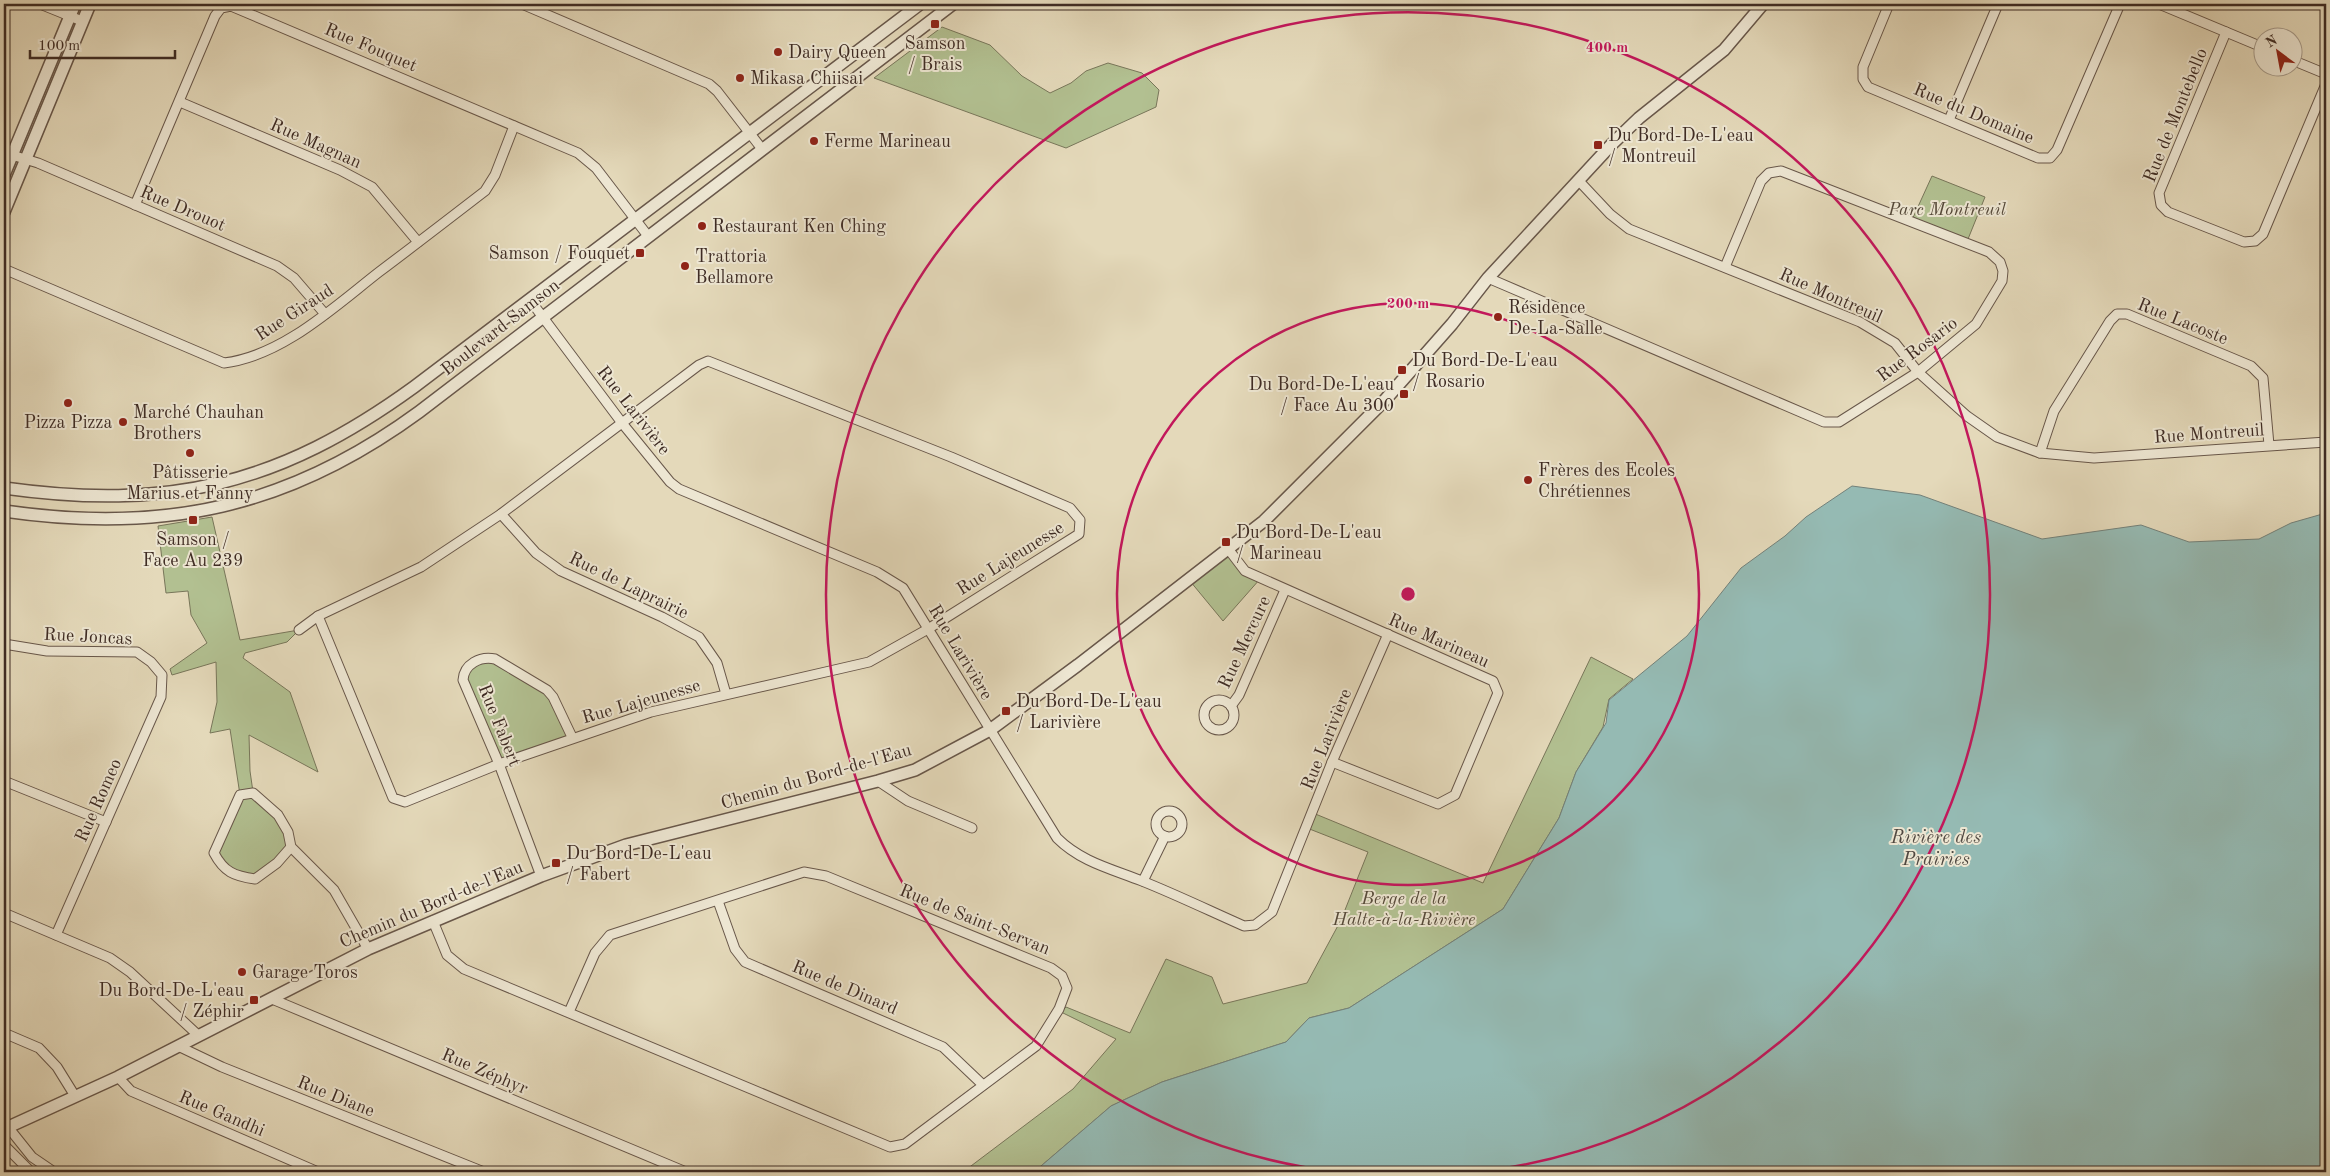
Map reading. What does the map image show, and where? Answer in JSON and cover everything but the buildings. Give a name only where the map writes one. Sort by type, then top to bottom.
[{"type":"street","points":[[40,4],[82,21]]},
{"type":"street","points":[[4,175],[75,4]]},
{"type":"street","points":[[4,212],[24,159],[90,4]]},
{"type":"street","points":[[522,4],[707,83],[717,90],[762,149]]},
{"type":"street","name":"Boulevard Samson","points":[[4,488],[70,496],[137,496],[202,487],[276,466],[324,445],[374,415],[530,300],[920,4]]},
{"type":"street","name":"Boulevard Samson","points":[[4,512],[86,520],[139,519],[208,509],[284,487],[331,467],[382,438],[953,4]]},
{"type":"street","name":"Chemin du Bord-de-l'Eau","points":[[6,1128],[118,1077],[368,949],[541,876],[626,845],[915,770],[990,730],[1229,550],[1264,521],[1385,400],[1452,324],[1488,278],[1639,118],[1724,50],[1763,4]]},
{"type":"street","name":"Rue du Domaine","points":[[1889,4],[1863,67],[1863,79],[1868,87],[2038,158],[2050,158],[2057,150],[2120,4]]},
{"type":"street","points":[[1949,120],[1998,4]]},
{"type":"street","points":[[2159,4],[2252,43]]},
{"type":"street","name":"Rue Fouquet","points":[[135,205],[217,12],[221,8],[231,6],[586,157],[648,236]]},
{"type":"street","name":"Rue de Montebello","points":[[2226,32],[2159,193],[2161,205],[2168,212],[2244,242],[2255,241],[2263,234],[2326,84]]},
{"type":"street","points":[[2302,64],[2326,74]]},
{"type":"street","name":"Rue Magnan","points":[[180,102],[340,170],[372,186],[418,242]]},
{"type":"street","name":"Rue Giraud","points":[[4,269],[224,363],[241,361],[273,348],[325,314],[485,191],[495,175],[514,126]]},
{"type":"street","name":"Rue Drouot","points":[[12,155],[277,266],[294,278],[325,314]]},
{"type":"street","name":"Rue Rosario","points":[[1488,278],[1824,422],[1839,422],[1918,372],[1976,324],[2002,281],[2003,271],[2000,262],[1989,252],[1781,171],[1769,173],[1761,181],[1725,267]]},
{"type":"street","name":"Rue Montreuil","points":[[1579,181],[1610,214],[1629,228],[1860,322],[1895,343],[1918,372],[1967,416],[1997,437],[2040,454],[2094,458],[2326,442]]},
{"type":"street","name":"Rue Larivière","points":[[530,300],[662,474],[679,489],[877,572],[903,588],[1057,838],[1066,848],[1079,857],[1143,881],[1244,926],[1255,925],[1272,912],[1332,762],[1388,634]]},
{"type":"street","name":"Rue Lacoste","points":[[2040,454],[2054,411],[2110,321],[2117,314],[2127,314],[2251,366],[2258,371],[2263,378],[2269,445]]},
{"type":"street","name":"Rue Lajeunesse","points":[[299,630],[318,616],[422,568],[502,514],[622,422],[699,365],[708,361],[717,362],[951,457],[1070,508],[1080,520],[1079,534],[928,629],[868,662],[651,712],[499,764],[405,802],[393,798],[318,616]]},
{"type":"street","name":"Rue de Laprairie","points":[[502,514],[536,553],[561,571],[662,617],[699,637],[717,664],[726,694]]},
{"type":"street","name":"Rue Marineau","points":[[1229,550],[1245,571],[1493,681],[1498,693],[1454,795],[1438,804],[1332,762]]},
{"type":"street","name":"Rue Mercure","points":[[1231,706],[1239,695],[1285,590]]},
{"type":"street","name":"Rue Joncas","points":[[4,644],[47,651],[137,652],[151,662],[162,675]]},
{"type":"street","name":"Rue Fabert","points":[[541,876],[499,764],[464,680],[464,672],[468,665],[487,657],[495,659],[546,690],[553,697],[572,738]]},
{"type":"street","name":"Rue Romeo","points":[[56,936],[161,697],[162,675]]},
{"type":"street","points":[[4,781],[106,822]]},
{"type":"street","points":[[878,781],[908,801],[972,828]]},
{"type":"street","points":[[291,847],[276,863],[255,879],[236,876],[220,864],[214,853],[240,795],[254,792],[278,815],[288,832],[291,847],[334,890],[368,949]]},
{"type":"street","points":[[1143,881],[1164,836]]},
{"type":"street","name":"Rue de Saint-Servan","points":[[433,921],[447,955],[464,969],[890,1147],[905,1144],[1036,1046],[1059,1009],[1067,988],[1062,976],[1051,968],[826,876],[804,872],[610,935],[595,952],[569,1012]]},
{"type":"street","name":"Rue de Dinard","points":[[718,901],[735,949],[745,962],[942,1047],[982,1085]]},
{"type":"street","points":[[4,914],[110,958],[130,972],[199,1036]]},
{"type":"street","name":"Rue Zéphyr","points":[[272,999],[686,1172]]},
{"type":"street","points":[[4,1033],[39,1048],[57,1067],[75,1096]]},
{"type":"street","name":"Rue Diane","points":[[178,1046],[222,1067],[484,1172]]},
{"type":"street","name":"Rue Gandhi","points":[[118,1077],[131,1092],[318,1172]]},
{"type":"street","points":[[6,1128],[32,1157],[54,1172]]},
{"type":"street","points":[[4,1145],[31,1172]]},
{"type":"green space","points":[[942,27],[990,45],[1022,76],[1050,93],[1071,83],[1086,71],[1108,63],[1142,73],[1159,90],[1156,107],[1066,148],[874,78]]},
{"type":"green space","name":"Parc Montreuil","points":[[1932,176],[1985,197],[1966,244],[1911,222]]},
{"type":"green space","points":[[212,517],[240,640],[299,630],[287,642],[245,653],[243,658],[290,692],[318,772],[249,735],[250,771],[253,792],[278,815],[291,847],[255,879],[237,877],[214,853],[240,795],[230,729],[210,733],[217,702],[216,662],[172,675],[170,669],[207,643],[191,615],[188,591],[166,593],[158,526]]},
{"type":"green space","points":[[1229,550],[1245,571],[1260,579],[1223,621],[1190,581]]},
{"type":"green space","points":[[487,657],[547,690],[572,737],[499,764],[464,672]]},
{"type":"green space","name":"Berge de la Halte-à-la-Rivière","points":[[1591,657],[1633,679],[1609,699],[1603,727],[1576,772],[1559,818],[1503,909],[1349,1008],[1309,1018],[1286,1042],[1162,1082],[1111,1106],[1034,1172],[963,1172],[1073,1089],[1116,1039],[1061,1012],[1066,1007],[1130,1033],[1166,959],[1212,977],[1223,1004],[1307,983],[1341,920],[1368,852],[1307,828],[1313,813],[1483,883]]},
{"type":"water","name":"Rivière des Prairies","points":[[1852,486],[1920,495],[2042,539],[2141,525],[2189,542],[2259,539],[2291,523],[2326,513],[2326,1172],[1034,1172],[1111,1106],[1162,1082],[1286,1042],[1309,1018],[1349,1008],[1503,909],[1559,818],[1576,772],[1606,723],[1609,700],[1687,636],[1741,568],[1785,536],[1806,517]]},
{"type":"place","name":"Samson / Brais","points":[[935,24]]},
{"type":"place","name":"Dairy Queen","points":[[778,52]]},
{"type":"place","name":"Mikasa Chiisai","points":[[740,78]]},
{"type":"place","name":"Ferme Marineau","points":[[814,141]]},
{"type":"place","name":"Du Bord-De-L'eau / Montreuil","points":[[1598,145]]},
{"type":"place","name":"Restaurant Ken Ching","points":[[702,226]]},
{"type":"place","name":"Samson / Fouquet","points":[[640,253]]},
{"type":"place","name":"Trattoria Bellamore","points":[[685,266]]},
{"type":"place","name":"Résidence De-La-Salle","points":[[1498,317]]},
{"type":"place","name":"Du Bord-De-L'eau / Rosario","points":[[1402,370]]},
{"type":"place","name":"Du Bord-De-L'eau / Face Au 300","points":[[1404,394]]},
{"type":"place","name":"Pizza Pizza","points":[[68,403]]},
{"type":"place","name":"Marché Chauhan Brothers","points":[[123,422]]},
{"type":"place","name":"Pâtisserie Marius et Fanny","points":[[190,453]]},
{"type":"place","name":"Frères des Ecoles Chrétiennes","points":[[1528,480]]},
{"type":"place","name":"Samson / Face Au 239","points":[[193,520]]},
{"type":"place","name":"Du Bord-De-L'eau / Marineau","points":[[1226,542]]},
{"type":"place","name":"Du Bord-De-L'eau / Larivière","points":[[1006,711]]},
{"type":"place","name":"Du Bord-De-L'eau / Fabert","points":[[556,863]]},
{"type":"place","name":"Garage Toros","points":[[242,972]]},
{"type":"place","name":"Du Bord-De-L'eau / Zéphir","points":[[254,1000]]}]
